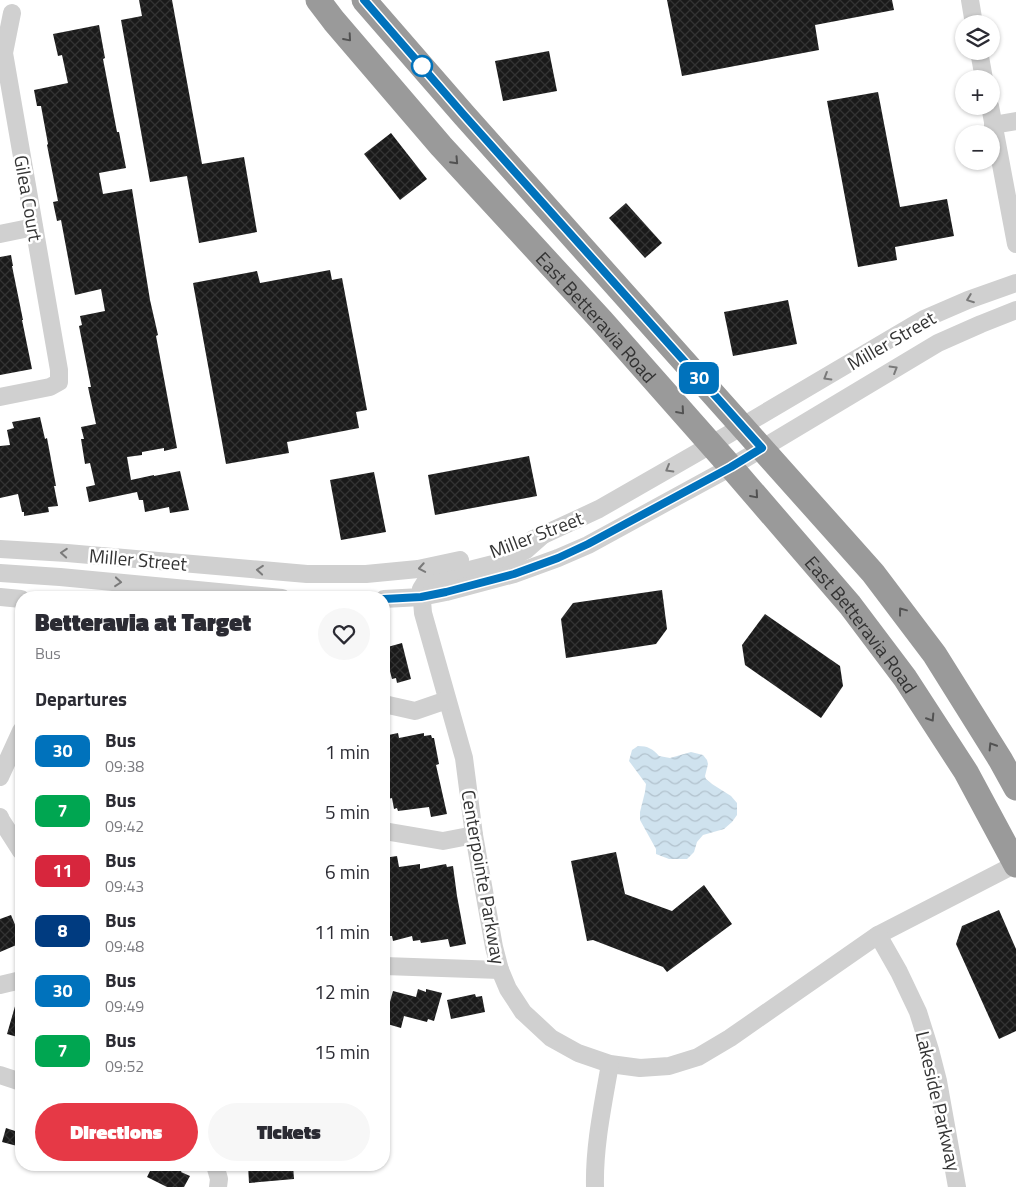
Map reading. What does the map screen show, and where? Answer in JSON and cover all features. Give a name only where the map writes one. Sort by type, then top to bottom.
[{"type":"highway","name":"East Betteravia Road","points":[[318,0],[441,146],[602,321],[850,605],[905,678],[966,772],[1016,865]]},
{"type":"highway","name":"East Betteravia Road","points":[[364,0],[873,573],[935,656],[1000,758],[1016,788]]},
{"type":"highway","points":[[473,180],[500,155]]},
{"type":"street","points":[[970,0],[972,15]]},
{"type":"street","name":"Gilea Court","points":[[0,397],[50,387],[59,382],[59,370],[4,53],[12,13]]},
{"type":"street","points":[[991,115],[993,125],[1016,121]]},
{"type":"street","points":[[1000,161],[1016,244]]},
{"type":"street","points":[[0,234],[34,227]]},
{"type":"street","name":"Miller Street","points":[[0,549],[307,574],[366,574],[418,569],[494,553],[543,535],[599,509],[924,319],[968,300],[1016,283]]},
{"type":"street","name":"Miller Street","points":[[390,599],[421,597],[446,592],[514,574],[558,558],[588,544],[731,467],[938,343],[1016,310]]},
{"type":"street","points":[[421,597],[420,589],[426,581],[505,561],[526,550],[543,535]]},
{"type":"street","name":"Miller Street","points":[[0,573],[217,591]]},
{"type":"street","name":"Miller Street","points":[[181,591],[189,588]]},
{"type":"street","points":[[0,597],[15,598]]},
{"type":"street","name":"Centerpointe Parkway","points":[[421,597],[423,613],[464,758],[474,835],[494,947],[500,970],[508,989],[523,1012],[551,1038],[578,1053],[610,1064],[640,1068],[669,1066],[698,1057],[730,1038],[878,935],[1016,865]]},
{"type":"street","points":[[390,705],[415,711],[447,700]]},
{"type":"street","points":[[0,777],[15,744]]},
{"type":"street","points":[[0,817],[15,842]]},
{"type":"street","points":[[390,831],[443,841],[474,835]]},
{"type":"street","name":"Lakeside Parkway","points":[[878,935],[899,972],[918,1012],[938,1081],[958,1187]]},
{"type":"street","points":[[390,966],[500,970]]},
{"type":"street","points":[[0,984],[15,981]]},
{"type":"street","points":[[595,1187],[599,1130],[610,1064]]},
{"type":"street","points":[[0,1075],[15,1080]]},
{"type":"street","points":[[217,1171],[219,1179],[218,1187]]},
{"type":"water","points":[[638,746],[647,747],[659,756],[670,758],[691,752],[703,755],[708,764],[706,779],[731,796],[737,803],[737,815],[732,822],[724,829],[703,835],[697,842],[694,852],[687,859],[669,859],[656,854],[656,849],[640,820],[646,784],[629,761],[632,750]]},
{"type":"building","points":[[139,0],[172,0],[202,164],[244,157],[257,232],[199,243],[187,176],[150,182],[121,20],[142,16]]},
{"type":"building","points":[[667,0],[892,0],[894,10],[815,25],[819,50],[682,76]]},
{"type":"building","points":[[99,25],[105,58],[103,59],[126,168],[99,173],[103,194],[132,189],[150,300],[158,335],[156,336],[177,448],[164,451],[164,448],[142,452],[142,455],[127,457],[131,480],[180,471],[189,510],[170,513],[169,507],[145,512],[143,500],[139,500],[137,492],[89,502],[86,487],[95,485],[90,463],[85,464],[81,439],[84,439],[81,427],[96,424],[88,387],[91,387],[79,326],[82,325],[80,316],[105,311],[101,289],[75,295],[61,220],[57,221],[53,202],[58,201],[41,106],[37,106],[34,90],[68,83],[62,55],[58,56],[53,34]]},
{"type":"building","points":[[549,51],[557,91],[503,101],[495,61]]},
{"type":"building","points":[[878,92],[900,207],[947,199],[954,236],[895,247],[897,260],[858,267],[827,101]]},
{"type":"building","points":[[391,133],[427,179],[400,200],[364,154]]},
{"type":"building","points":[[626,203],[662,243],[645,258],[609,218]]},
{"type":"building","points":[[11,255],[32,369],[0,375],[0,257]]},
{"type":"building","points":[[330,270],[332,280],[342,278],[367,410],[356,412],[359,428],[287,442],[289,453],[226,464],[193,283],[257,271],[260,283]]},
{"type":"building","points":[[788,300],[797,344],[733,356],[724,312]]},
{"type":"building","points":[[40,417],[45,439],[47,438],[58,506],[48,507],[49,512],[24,516],[18,494],[0,498],[0,446],[10,445],[7,430],[14,428],[12,422]]},
{"type":"building","points":[[529,456],[537,496],[435,515],[428,475]]},
{"type":"building","points":[[374,472],[386,532],[341,540],[330,480]]},
{"type":"building","points":[[662,590],[667,629],[656,644],[566,658],[561,619],[573,603]]},
{"type":"building","points":[[765,614],[840,666],[843,686],[821,718],[745,665],[742,645]]},
{"type":"building","points":[[402,643],[411,679],[397,683],[396,678],[392,679],[390,671],[390,646]]},
{"type":"building","points":[[398,733],[399,738],[424,733],[424,736],[431,735],[434,738],[439,764],[436,765],[447,814],[431,817],[429,807],[398,811],[397,808],[394,809],[392,798],[390,798],[390,735]]},
{"type":"building","points":[[616,852],[625,894],[672,911],[704,885],[732,924],[667,972],[663,967],[593,940],[587,941],[571,861]]},
{"type":"building","points":[[397,856],[399,867],[420,864],[420,869],[446,864],[447,867],[453,866],[466,944],[450,947],[448,939],[421,943],[420,940],[413,941],[412,936],[393,941],[392,936],[390,936],[390,857]]},
{"type":"building","points":[[999,910],[1016,949],[1016,1031],[999,1039],[956,944],[962,926]]},
{"type":"building","points":[[11,915],[15,925],[15,946],[0,952],[0,919]]},
{"type":"building","points":[[418,989],[426,992],[426,989],[442,993],[434,1021],[428,1019],[427,1022],[404,1016],[401,1028],[390,1025],[390,1002],[393,991],[416,997]]},
{"type":"building","points":[[475,994],[476,997],[482,996],[485,1012],[451,1019],[447,1000]]},
{"type":"building","points":[[15,1006],[15,1036],[7,1034]]},
{"type":"building","points":[[6,1128],[15,1131],[15,1145],[2,1142]]},
{"type":"building","points":[[150,1171],[182,1171],[190,1176],[184,1187],[167,1187],[147,1177]]},
{"type":"building","points":[[248,1171],[293,1171],[294,1179],[249,1183]]},
{"type":"bus line","name":"30","points":[[364,0],[464,115],[762,448],[731,467],[588,544],[558,558],[514,574],[446,592],[421,597],[390,599]]}]
